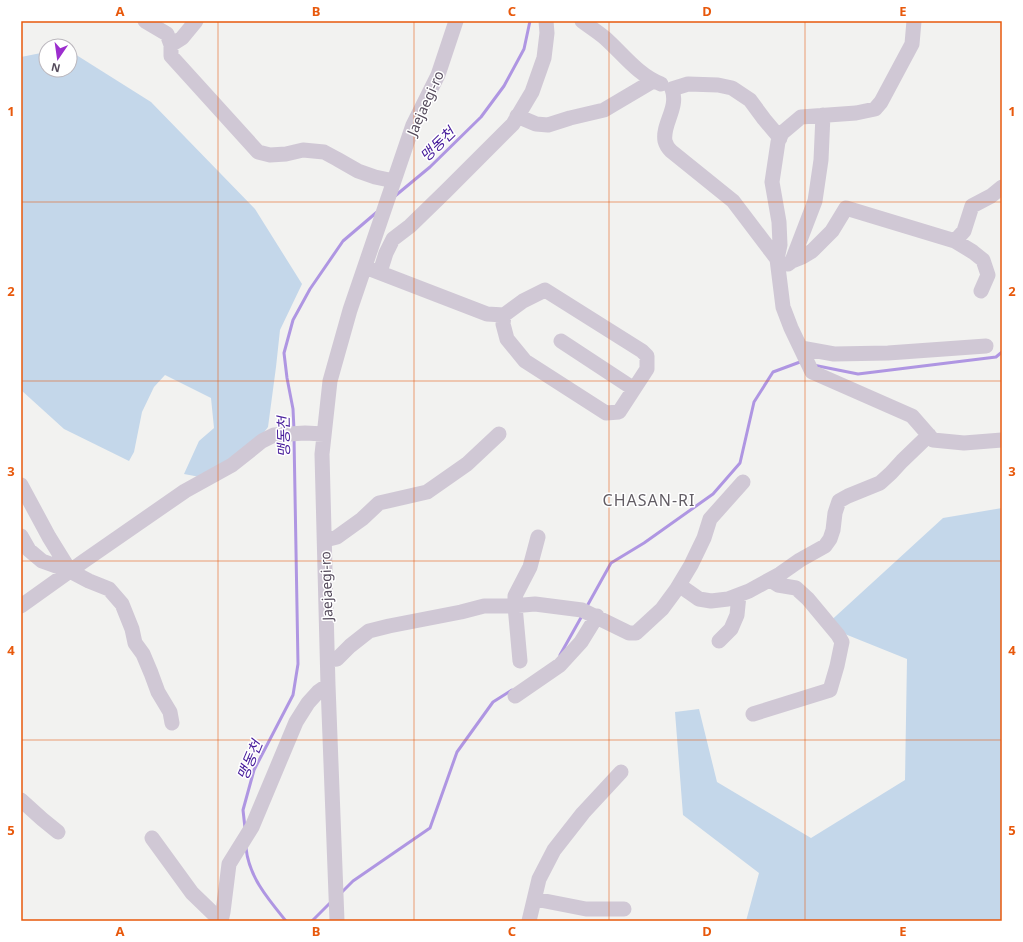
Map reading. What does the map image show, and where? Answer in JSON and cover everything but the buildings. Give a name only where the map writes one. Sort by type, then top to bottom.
[{"type":"street","points":[[145,21],[167,34],[171,45],[171,56],[258,152],[270,155],[286,154],[304,150],[324,152],[358,172],[394,183]]},
{"type":"street","points":[[171,45],[182,38],[196,21]]},
{"type":"street","name":"Jaejaegi-ro","points":[[337,921],[328,685],[322,454],[330,381],[350,310],[413,125],[438,75],[456,21]]},
{"type":"street","points":[[380,272],[386,253],[393,240],[410,226],[445,192],[512,124],[532,92],[544,58],[547,33],[546,21]]},
{"type":"street","points":[[582,21],[605,38],[635,67],[653,81],[672,89],[688,84],[718,85],[732,88],[750,100],[780,138]]},
{"type":"street","points":[[916,22],[912,44],[881,102],[875,109],[856,113],[801,117],[782,133],[778,142],[772,182],[779,222],[780,245],[777,266],[783,306],[791,328],[812,372],[912,416],[933,440],[964,443],[1001,438]]},
{"type":"street","points":[[517,116],[536,124],[548,125],[604,110],[653,81]]},
{"type":"street","points":[[672,89],[674,96],[664,139],[666,145],[671,151],[733,201],[777,266]]},
{"type":"street","points":[[792,261],[815,201],[821,160],[823,115]]},
{"type":"street","points":[[955,242],[964,230],[972,206],[991,196],[1002,187]]},
{"type":"street","points":[[777,266],[802,257],[812,251],[832,231],[846,208],[955,242],[983,260],[988,275],[981,291]]},
{"type":"street","points":[[366,262],[380,272],[487,314],[504,315],[522,301],[545,290],[642,351],[647,356],[647,369],[620,412],[606,413],[525,361],[507,339],[504,315]]},
{"type":"street","points":[[561,341],[634,389]]},
{"type":"street","points":[[803,353],[888,353],[986,346]]},
{"type":"street","points":[[21,606],[186,491],[232,465],[262,441],[274,435],[305,433],[324,434]]},
{"type":"street","points":[[325,540],[337,537],[362,519],[379,503],[427,492],[467,464],[500,434]]},
{"type":"street","points":[[679,585],[699,599],[710,601],[739,595],[780,574],[800,560],[825,546],[830,539],[833,530],[835,513],[839,501],[880,482],[929,435]]},
{"type":"street","points":[[328,660],[337,659],[350,646],[369,631],[484,606],[535,604],[590,613],[629,633],[636,634],[662,609],[679,585],[692,565],[704,538],[710,519],[743,482]]},
{"type":"street","points":[[23,494],[70,571]]},
{"type":"street","points":[[21,536],[29,550],[42,561],[70,571],[109,590],[122,604],[132,629],[135,643],[148,666],[158,692],[170,712],[172,723]]},
{"type":"street","points":[[520,661],[514,606],[515,596],[530,567],[538,537]]},
{"type":"street","points":[[753,714],[830,690],[842,642],[838,635],[808,599],[796,588],[778,585],[770,580]]},
{"type":"street","points":[[718,641],[731,630],[737,616],[739,595]]},
{"type":"street","points":[[515,696],[560,665],[581,642],[590,613]]},
{"type":"street","points":[[327,634],[339,642],[350,646]]},
{"type":"street","points":[[221,921],[229,864],[252,827],[296,722],[308,703],[318,692],[328,685]]},
{"type":"street","points":[[529,921],[539,879],[554,850],[583,813],[621,772]]},
{"type":"street","points":[[21,800],[58,832]]},
{"type":"street","points":[[152,838],[192,893],[221,921]]},
{"type":"street","points":[[535,899],[586,909],[624,909]]},
{"type":"shaded area","points":[[38,54],[38,78],[78,78],[78,56],[151,102],[255,209],[302,284],[280,330],[268,427],[250,451],[200,477],[184,474],[199,441],[214,428],[211,398],[165,375],[154,387],[142,412],[134,452],[129,461],[64,429],[21,390],[21,57]]},
{"type":"shaded area","points":[[1002,508],[1002,921],[746,921],[759,873],[683,815],[675,712],[699,709],[717,782],[811,838],[905,780],[907,659],[825,626],[943,518]]},
{"type":"waterway","name":"맹동천","points":[[395,196],[430,167],[481,117],[504,86],[524,49],[530,21]]},
{"type":"waterway","name":"맹동천","points":[[294,430],[293,409],[284,353],[293,320],[310,289],[343,241],[377,212]]},
{"type":"waterway","points":[[813,365],[858,374],[996,357],[1002,352]]},
{"type":"waterway","points":[[586,608],[611,563],[644,543],[713,494],[740,463],[754,402],[773,372],[802,362]]},
{"type":"waterway","name":"맹동천","points":[[245,828],[243,810],[254,770],[293,695],[298,664],[294,437]]},
{"type":"waterway","points":[[560,655],[583,614]]},
{"type":"waterway","points":[[342,892],[353,881],[430,828],[457,752],[493,702],[512,690]]},
{"type":"waterway","name":"맹동천","points":[[246,848],[248,859],[255,878],[266,896],[286,921]]},
{"type":"waterway","points":[[312,921],[332,901]]},
{"type":"district","name":"CHASAN-RI","points":[[649,500]]}]
